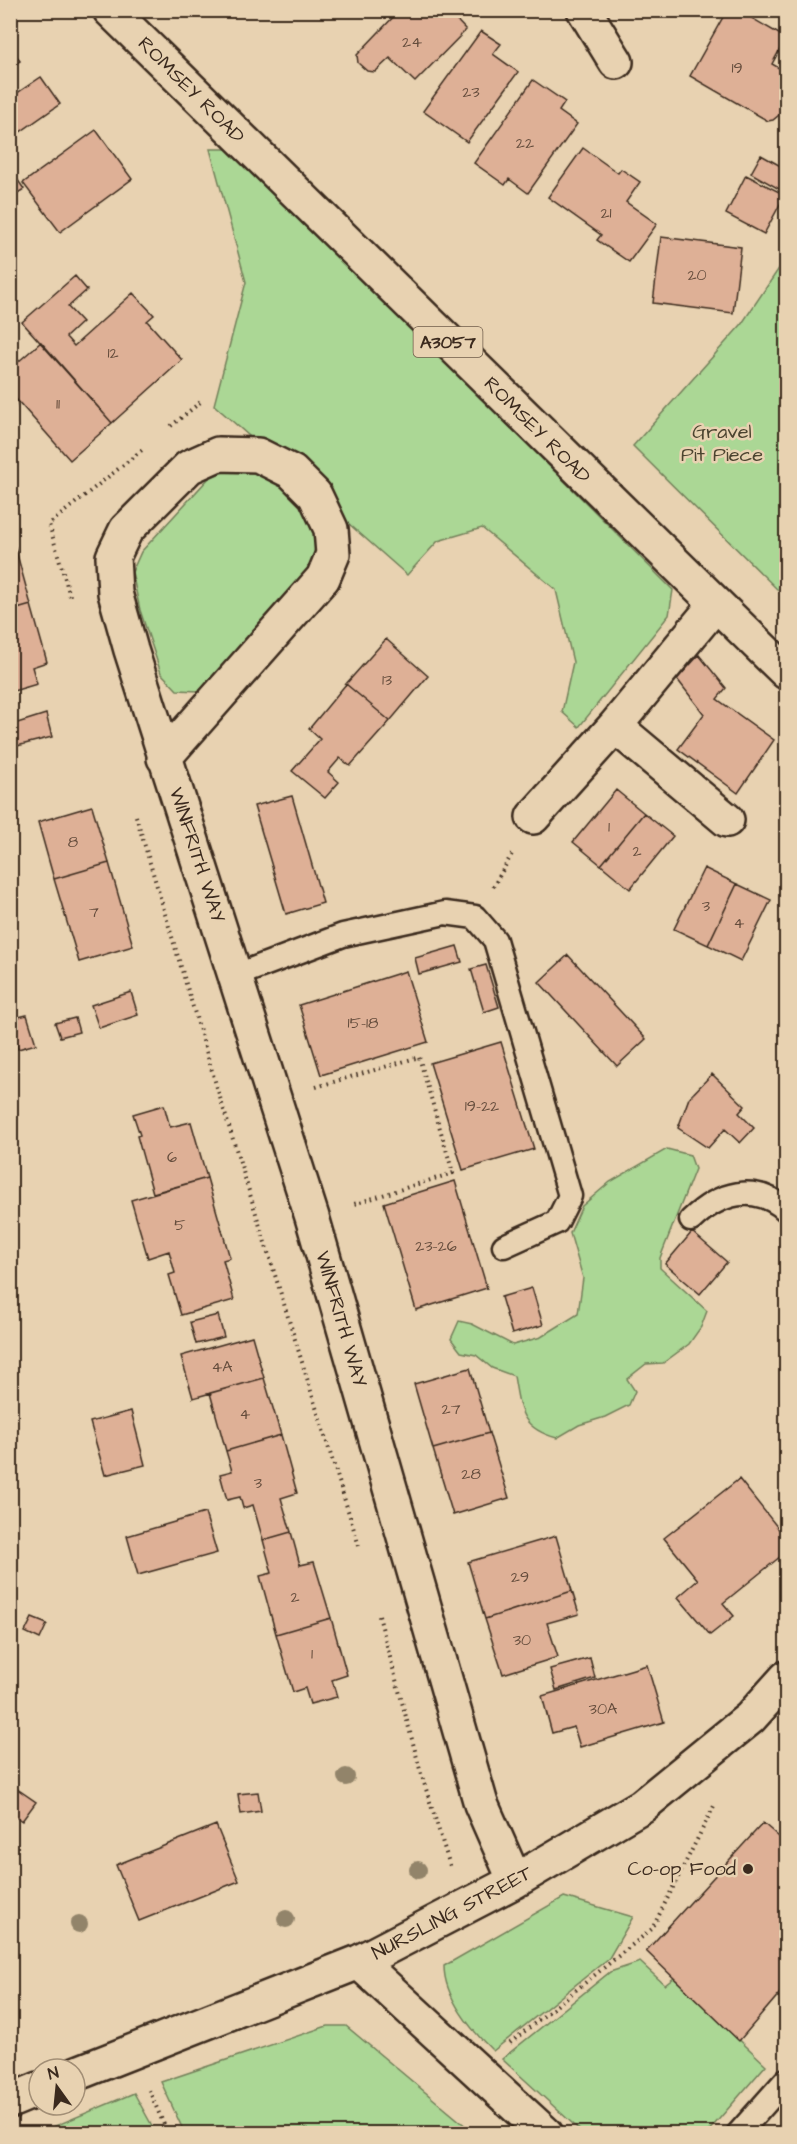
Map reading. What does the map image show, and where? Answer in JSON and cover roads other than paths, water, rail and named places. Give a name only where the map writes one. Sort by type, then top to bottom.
[{"type":"street","name":"ROMSEY ROAD","points":[[110,10],[715,605],[786,672]]},
{"type":"street","points":[[584,10],[616,62]]},
{"type":"street","name":"WINFRITH WAY","points":[[164,758],[323,578],[333,554],[331,530],[315,495],[292,472],[258,455],[218,454],[189,467],[126,530],[112,557],[115,593],[164,758],[237,975],[312,1217],[482,1804],[515,1881]]},
{"type":"street","points":[[533,817],[615,726],[715,605]]},
{"type":"street","points":[[615,726],[727,820]]},
{"type":"street","name":"NURSLING STREET","points":[[87,2069],[359,1962],[515,1881],[642,1806],[750,1718],[786,1678]]},
{"type":"street","points":[[359,1962],[546,2133]]},
{"type":"street","points":[[10,2101],[27,2094]]},
{"type":"lane","points":[[237,975],[342,935],[445,913],[475,917],[495,940],[570,1196],[557,1222],[504,1246]]},
{"type":"lane","points":[[692,1220],[703,1208],[737,1192],[756,1192],[778,1202],[786,1210]]},
{"type":"lane","points":[[738,2133],[786,2080]]},
{"type":"place","name":"Co-op Food","points":[[748,1869]]},
{"type":"park label","name":"Gravel Pit Piece","points":[[722,444]]}]
